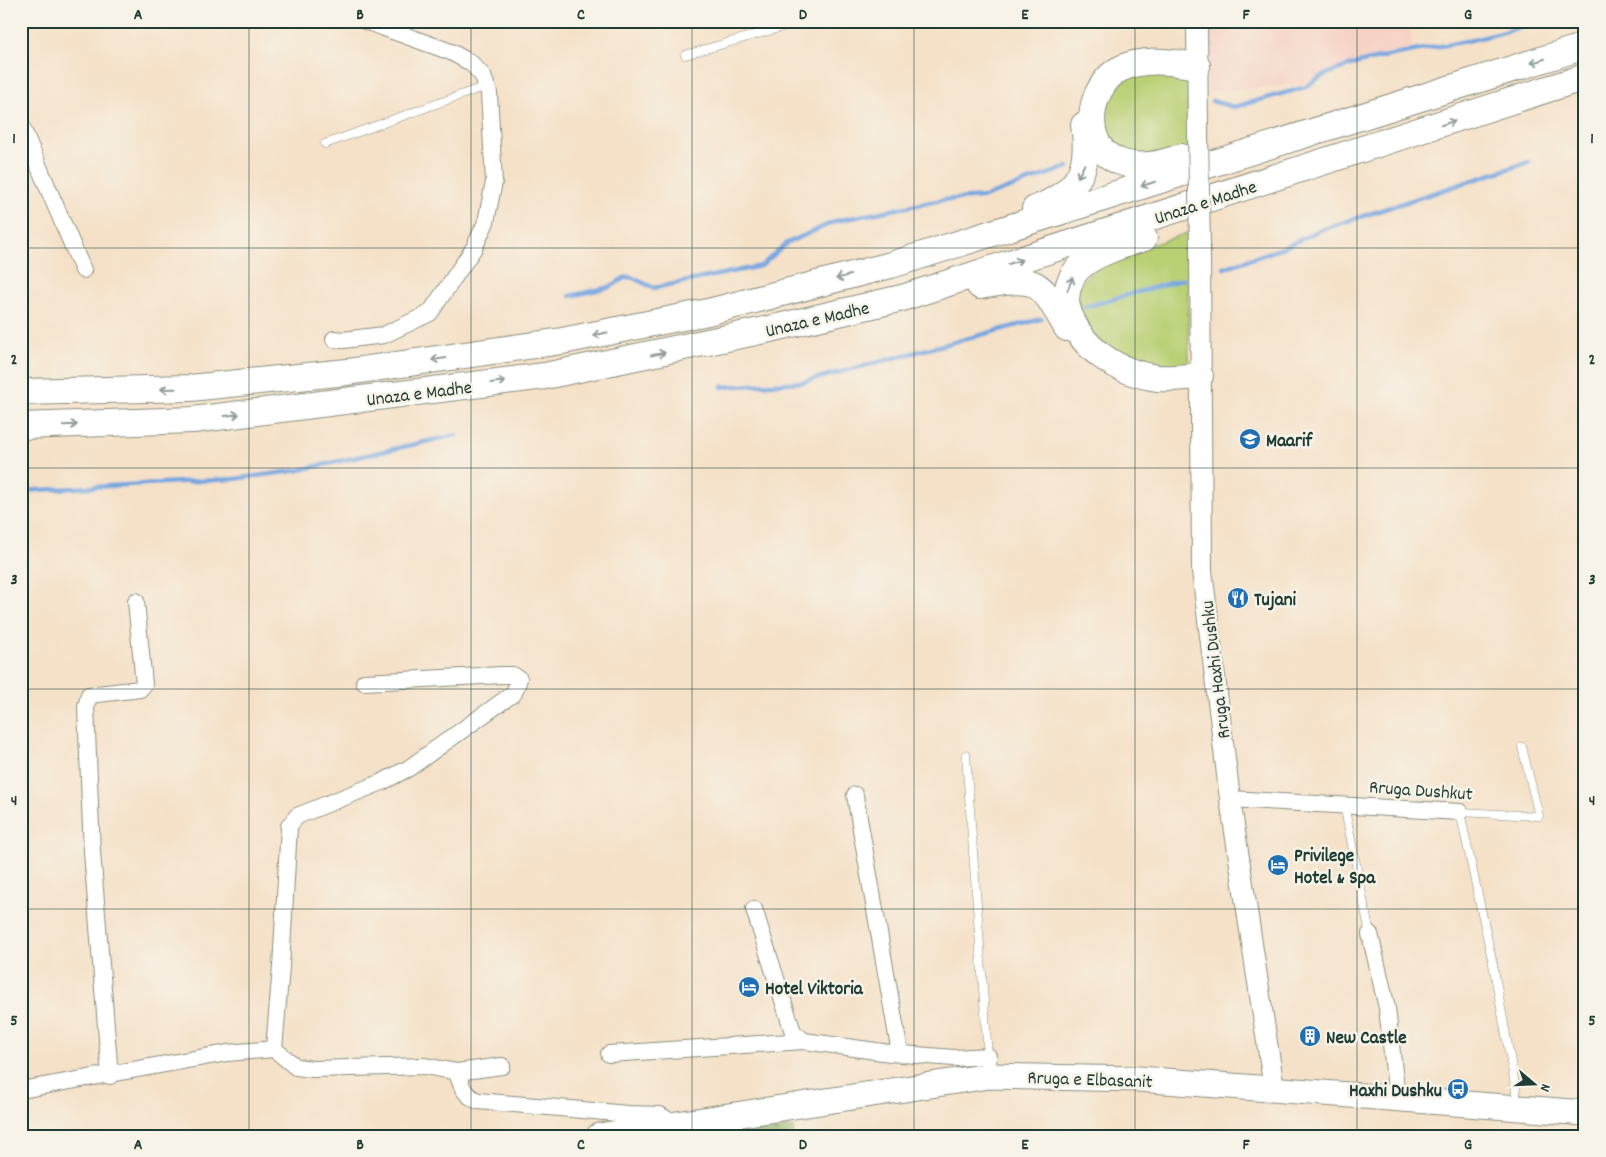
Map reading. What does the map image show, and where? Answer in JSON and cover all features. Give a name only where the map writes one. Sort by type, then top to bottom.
[{"type":"highway","name":"Unaza e Madhe","points":[[21,392],[190,388],[347,372],[562,341],[708,312],[891,265],[1585,46]]},
{"type":"highway","points":[[891,265],[962,234],[1014,218],[1048,204],[1062,194],[1074,183],[1086,161],[1084,104],[1088,93],[1101,73],[1115,63],[1131,57],[1179,54],[1197,57]]},
{"type":"highway","points":[[1197,57],[1132,65],[1118,70],[1106,81],[1098,92],[1092,120],[1093,133],[1102,151],[1126,164],[1159,164],[1343,107],[1394,106]]},
{"type":"highway","name":"Unaza e Madhe","points":[[21,426],[193,420],[545,376],[673,351],[902,298],[1585,77]]},
{"type":"highway","points":[[1200,383],[1145,375],[1114,363],[1087,345],[1074,325],[1066,303],[1068,289],[1073,277],[1081,266],[1118,247],[1225,213],[1355,166],[1401,138]]},
{"type":"highway","points":[[902,298],[1021,280],[1032,282],[1053,303],[1073,337],[1088,354],[1134,378],[1156,385],[1200,383]]},
{"type":"main road","name":"Rruga e Elbasanit","points":[[599,1136],[676,1124],[988,1066],[1111,1078],[1274,1088],[1585,1113]]},
{"type":"street","points":[[334,338],[343,340],[384,335],[430,313],[474,248],[486,222],[494,182],[489,93],[483,76],[471,63],[457,56],[365,21]]},
{"type":"street","points":[[1197,21],[1197,57]]},
{"type":"street","name":"Rruga Haxhi Dushku","points":[[1197,57],[1202,571],[1230,800],[1274,1088]]},
{"type":"street","points":[[21,125],[83,270]]},
{"type":"street","points":[[110,1076],[92,843],[86,707],[89,695],[140,688],[144,684],[136,602]]},
{"type":"street","points":[[274,1049],[289,826],[297,816],[382,782],[409,768],[514,693],[519,679],[513,675],[502,674],[364,682]]},
{"type":"street","points":[[855,795],[900,1053]]},
{"type":"street","name":"Rruga Dushkut","points":[[1230,800],[1344,804],[1460,812]]},
{"type":"street","points":[[754,909],[793,1032],[804,1041]]},
{"type":"street","points":[[1370,934],[1387,1008],[1397,1098]]},
{"type":"street","points":[[609,1054],[804,1041],[954,1058],[988,1066]]},
{"type":"street","points":[[21,1090],[110,1076],[227,1053],[274,1049],[296,1067],[340,1070],[424,1066],[458,1072],[502,1066]]},
{"type":"street","points":[[458,1072],[468,1096],[478,1101],[660,1115],[676,1124]]},
{"type":"lane","points":[[685,55],[803,21]]},
{"type":"lane","points":[[325,144],[486,86]]},
{"type":"lane","name":"Rruga Dushkut","points":[[1460,812],[1539,816],[1522,747]]},
{"type":"lane","points":[[966,755],[988,1066]]},
{"type":"lane","points":[[1344,804],[1370,934]]},
{"type":"lane","points":[[1460,812],[1493,964],[1516,1090],[1516,1108]]},
{"type":"shaded area","points":[[1208,21],[1303,21],[1303,28],[1328,21],[1410,21],[1412,46],[1305,84],[1207,92]]},
{"type":"green space","points":[[1131,71],[1180,74],[1188,80],[1188,149],[1140,159],[1101,138],[1099,103]]},
{"type":"green space","points":[[1187,233],[1189,366],[1164,373],[1096,345],[1074,290],[1101,262]]},
{"type":"green space","points":[[793,1127],[794,1136],[709,1136]]},
{"type":"waterway","points":[[1212,101],[1234,107],[1306,87],[1336,70],[1377,58],[1466,41],[1538,21]]},
{"type":"waterway","points":[[1224,268],[1283,248],[1320,230],[1529,162]]},
{"type":"waterway","points":[[570,296],[610,287],[624,278],[631,277],[654,288],[761,266],[787,243],[836,221],[942,200],[984,197],[1068,167]]},
{"type":"waterway","points":[[1085,307],[1184,279]]},
{"type":"waterway","points":[[722,387],[803,382],[1041,319]]},
{"type":"waterway","points":[[21,491],[234,479],[300,470],[456,435]]},
{"type":"place","name":"Maarif","points":[[1250,439]]},
{"type":"place","name":"Tujani","points":[[1238,598]]},
{"type":"place","name":"Privilege Hotel & Spa","points":[[1278,865]]},
{"type":"place","name":"Hotel Viktoria","points":[[749,987]]},
{"type":"place","name":"New Castle","points":[[1310,1036]]},
{"type":"place","name":"Haxhi Dushku","points":[[1458,1089]]}]
